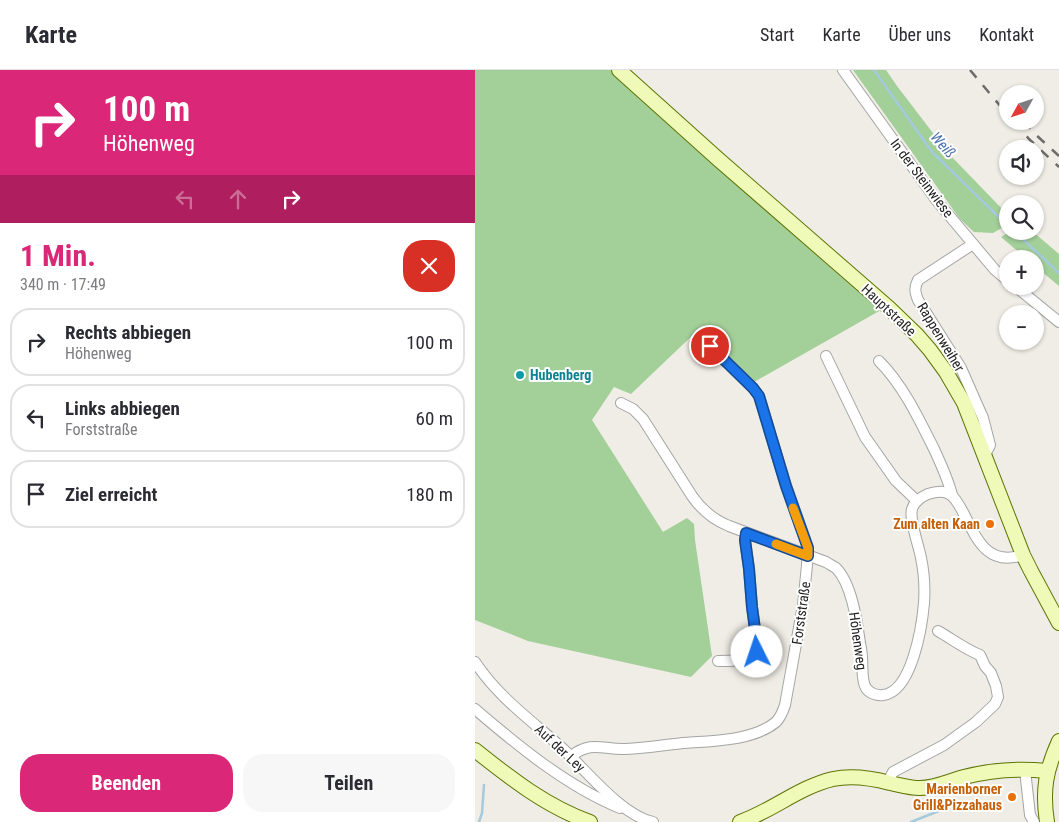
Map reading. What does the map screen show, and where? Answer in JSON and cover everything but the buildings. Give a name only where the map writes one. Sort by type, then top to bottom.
[{"type":"main road","name":"Hauptstraße","points":[[619,70],[871,292],[917,335],[929,350],[946,372],[964,403],[1023,555],[1059,623]]},
{"type":"main road","points":[[1047,822],[1045,786],[1053,772],[1059,741]]},
{"type":"main road","points":[[475,750],[548,802],[591,822]]},
{"type":"main road","points":[[740,822],[809,788],[834,779],[861,777],[910,788],[929,788],[963,777],[993,771],[1025,770],[1053,772]]},
{"type":"street","name":"In der Steinwiese","points":[[843,70],[937,201],[999,273]]},
{"type":"street","name":"Rappenweiher","points":[[973,244],[918,280],[915,292],[918,300],[961,368],[983,418],[990,445],[985,455]]},
{"type":"street","points":[[1026,295],[1059,322]]},
{"type":"street","name":"Forststraße","points":[[571,756],[578,751],[593,746],[624,749],[733,738],[764,729],[776,722],[782,715],[803,605],[808,548],[786,486],[759,396],[710,346]]},
{"type":"street","points":[[825,356],[865,437],[897,481],[917,501],[928,494],[943,491],[952,495],[961,507],[977,538],[989,552],[995,556],[1005,558],[1023,555]]},
{"type":"street","points":[[879,361],[887,369],[920,421],[949,482],[952,495]]},
{"type":"street","name":"Höhenweg","points":[[621,403],[633,409],[643,419],[698,504],[721,523],[826,562],[843,577],[856,616],[865,687],[879,695],[885,695],[897,688],[907,673],[920,634],[924,604],[923,575],[912,519],[912,509],[917,501]]},
{"type":"street","points":[[719,660],[736,661],[752,659],[757,652],[745,540],[746,533]]},
{"type":"street","points":[[888,782],[893,772],[944,745],[976,722],[995,704],[998,697],[997,686],[980,655],[971,652],[938,631]]},
{"type":"street","name":"Auf der Ley","points":[[475,662],[489,682],[506,699],[571,756],[606,792],[628,811],[653,822]]},
{"type":"street","points":[[475,709],[516,744],[562,776],[588,792],[628,811]]},
{"type":"street","points":[[1025,770],[1029,815],[1035,822]]},
{"type":"green space","points":[[475,70],[612,70],[881,310],[754,382],[698,330],[631,394],[614,387],[592,420],[663,532],[687,518],[694,524],[712,656],[691,677],[528,641],[475,620]]},
{"type":"green space","points":[[853,70],[886,70],[949,154],[999,206],[999,230],[993,233],[974,232],[960,219]]},
{"type":"green space","points":[[1005,240],[1043,240],[1059,254],[1059,286],[1044,274],[1044,250],[1016,250]]},
{"type":"waterway","name":"Weiß","points":[[874,70],[932,152],[999,217]]},
{"type":"waterway","name":"Weiß","points":[[1024,240],[1059,273]]},
{"type":"waterway","points":[[479,822],[482,813],[484,785]]},
{"type":"waterway","points":[[911,822],[949,807]]},
{"type":"railway","points":[[970,70],[999,104]]},
{"type":"railway","points":[[1022,130],[1059,167]]},
{"type":"railway","points":[[1032,130],[1059,156]]},
{"type":"slow traffic","points":[[776,544],[808,556],[808,548],[793,508]]},
{"type":"place","name":"Hubenberg","points":[[520,375]]},
{"type":"place","name":"Zum alten Kaan","points":[[990,524]]},
{"type":"place","name":"Marienborner Grill&Pizzahaus","points":[[1012,797]]},
{"type":"route","points":[[710,346],[759,396],[786,486],[808,548],[808,556],[746,533],[745,540],[757,652]]}]
